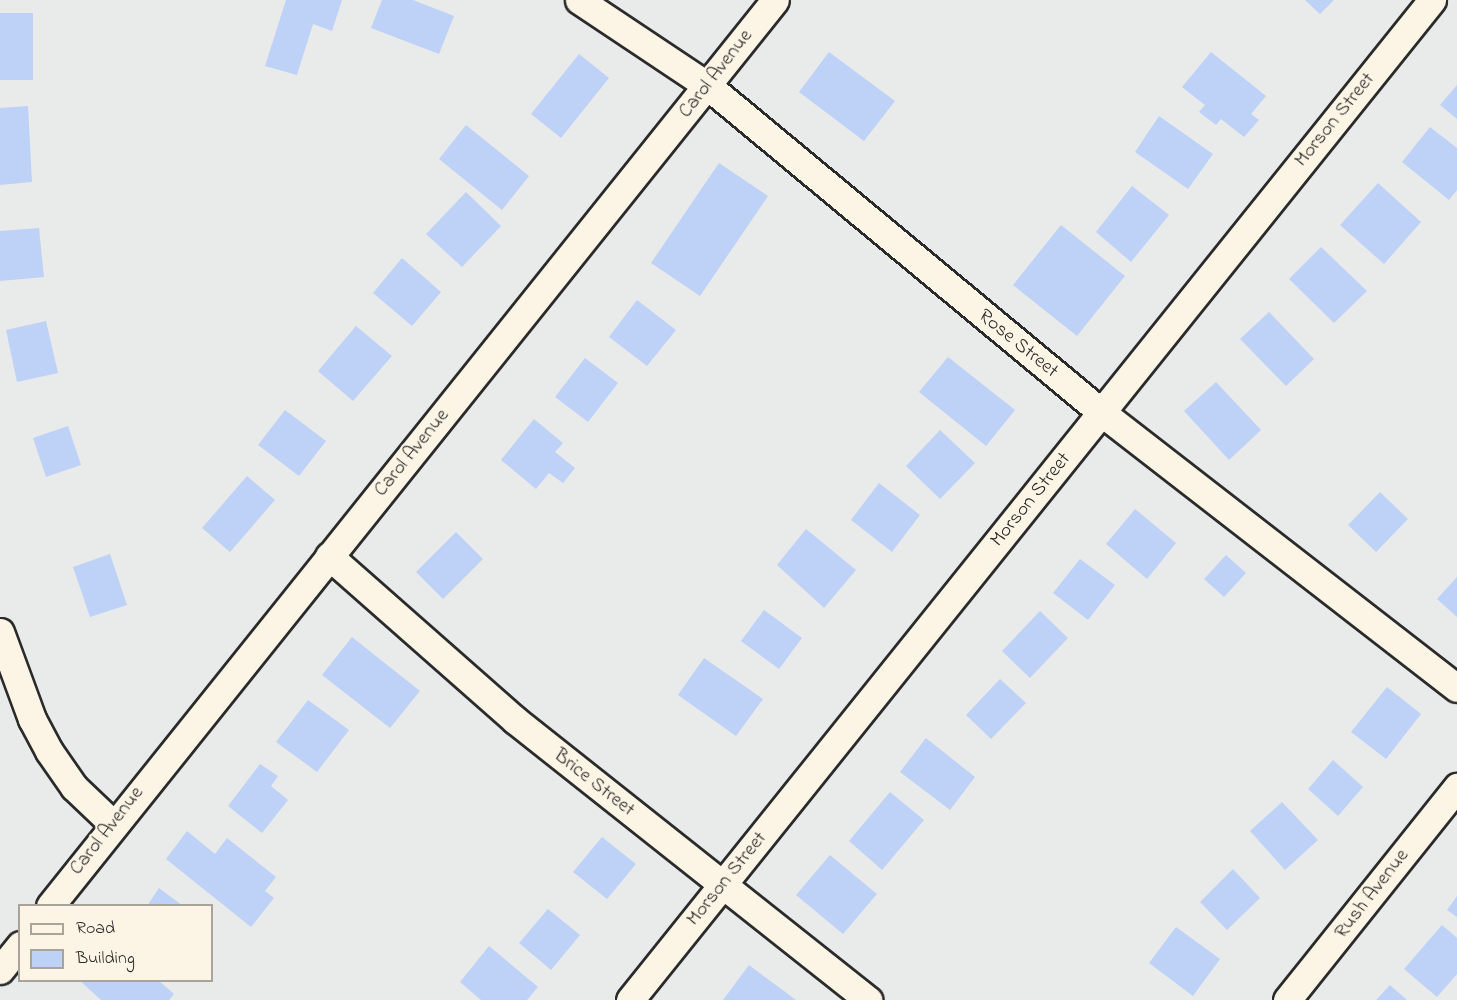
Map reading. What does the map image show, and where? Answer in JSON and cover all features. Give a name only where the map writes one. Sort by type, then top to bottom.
[{"type":"street","name":"Rose Street","points":[[579,0],[708,86],[1101,412],[1457,688]]},
{"type":"street","name":"Carol Avenue","points":[[52,904],[113,824],[708,86],[774,0]]},
{"type":"street","name":"Morson Street","points":[[630,1000],[1432,0]]},
{"type":"street","name":"Brice Street","points":[[329,556],[515,720],[868,1000]]},
{"type":"street","points":[[0,632],[32,719],[50,751],[74,788],[113,824]]},
{"type":"street","name":"Rush Avenue","points":[[1287,1000],[1457,787]]},
{"type":"street","points":[[0,970],[18,948]]},
{"type":"building","points":[[286,0],[342,0],[332,31],[313,24],[297,75],[265,66]]},
{"type":"building","points":[[382,0],[413,0],[454,16],[439,54],[371,28]]},
{"type":"building","points":[[1305,0],[1334,0],[1320,14]]},
{"type":"building","points":[[0,13],[33,13],[33,80],[0,80]]},
{"type":"building","points":[[829,52],[895,101],[864,141],[799,92]]},
{"type":"building","points":[[1211,52],[1266,96],[1251,114],[1259,120],[1244,137],[1221,119],[1216,125],[1199,112],[1205,105],[1182,87]]},
{"type":"building","points":[[579,54],[609,78],[561,138],[531,114]]},
{"type":"building","points":[[1457,85],[1457,119],[1440,105]]},
{"type":"building","points":[[28,106],[32,182],[0,185],[0,108]]},
{"type":"building","points":[[1159,116],[1213,154],[1188,189],[1135,152]]},
{"type":"building","points":[[466,125],[529,176],[502,210],[439,159]]},
{"type":"building","points":[[1430,127],[1457,148],[1457,190],[1449,200],[1402,162]]},
{"type":"building","points":[[719,163],[768,196],[700,296],[651,263]]},
{"type":"building","points":[[1378,183],[1421,222],[1384,264],[1340,225]]},
{"type":"building","points":[[1132,186],[1169,215],[1131,262],[1096,232]]},
{"type":"building","points":[[466,192],[501,226],[462,267],[426,234]]},
{"type":"building","points":[[1061,225],[1125,276],[1077,336],[1013,285]]},
{"type":"building","points":[[39,228],[44,277],[0,281],[0,231]]},
{"type":"building","points":[[1321,247],[1367,291],[1334,323],[1289,279]]},
{"type":"building","points":[[402,258],[441,292],[412,326],[373,293]]},
{"type":"building","points":[[637,300],[676,330],[647,366],[609,337]]},
{"type":"building","points":[[1269,312],[1314,359],[1286,386],[1240,339]]},
{"type":"building","points":[[46,321],[58,373],[17,382],[6,330]]},
{"type":"building","points":[[356,326],[392,356],[353,401],[318,371]]},
{"type":"building","points":[[948,357],[1015,410],[986,446],[919,392]]},
{"type":"building","points":[[585,358],[618,383],[588,422],[555,397]]},
{"type":"building","points":[[1216,382],[1261,430],[1229,460],[1184,411]]},
{"type":"building","points":[[285,410],[326,441],[299,476],[258,445]]},
{"type":"building","points":[[534,419],[563,443],[555,452],[575,468],[563,483],[549,473],[536,489],[501,460]]},
{"type":"building","points":[[68,426],[81,465],[46,477],[33,438]]},
{"type":"building","points":[[940,430],[975,463],[940,499],[906,466]]},
{"type":"building","points":[[247,476],[275,500],[230,552],[202,528]]},
{"type":"building","points":[[879,483],[920,515],[892,552],[851,520]]},
{"type":"building","points":[[1380,492],[1408,519],[1376,552],[1348,525]]},
{"type":"building","points":[[1135,509],[1176,543],[1147,579],[1106,544]]},
{"type":"building","points":[[806,529],[856,570],[824,608],[777,565]]},
{"type":"building","points":[[456,532],[483,559],[443,599],[416,572]]},
{"type":"building","points":[[110,554],[127,605],[90,617],[73,567]]},
{"type":"building","points":[[1226,555],[1246,573],[1224,597],[1204,579]]},
{"type":"building","points":[[1080,559],[1115,585],[1088,620],[1053,593]]},
{"type":"building","points":[[1457,577],[1457,617],[1437,599]]},
{"type":"building","points":[[764,610],[802,638],[779,669],[741,641]]},
{"type":"building","points":[[1040,611],[1068,638],[1030,678],[1002,651]]},
{"type":"building","points":[[352,637],[420,691],[390,728],[322,675]]},
{"type":"building","points":[[704,658],[763,699],[736,736],[678,695]]},
{"type":"building","points":[[1000,679],[1026,703],[991,739],[966,715]]},
{"type":"building","points":[[1387,687],[1421,714],[1386,759],[1351,732]]},
{"type":"building","points":[[308,700],[349,730],[317,772],[276,742]]},
{"type":"building","points":[[926,738],[975,777],[950,810],[900,772]]},
{"type":"building","points":[[1333,760],[1363,787],[1338,816],[1308,789]]},
{"type":"building","points":[[260,764],[278,776],[271,786],[288,800],[262,833],[228,806]]},
{"type":"building","points":[[890,792],[924,820],[882,870],[849,841]]},
{"type":"building","points":[[1282,802],[1318,840],[1285,870],[1250,831]]},
{"type":"building","points":[[187,831],[215,854],[227,838],[276,877],[265,891],[274,898],[251,927],[166,859]]},
{"type":"building","points":[[602,837],[636,864],[607,899],[573,872]]},
{"type":"building","points":[[830,855],[877,894],[843,934],[796,895]]},
{"type":"building","points":[[1233,869],[1260,898],[1227,930],[1200,902]]},
{"type":"building","points":[[159,888],[180,904],[148,904]]},
{"type":"building","points":[[1457,896],[1457,917],[1447,910]]},
{"type":"building","points":[[548,909],[580,935],[551,970],[519,943]]},
{"type":"building","points":[[1442,925],[1457,938],[1457,974],[1437,997],[1404,969]]},
{"type":"building","points":[[1176,927],[1220,959],[1193,996],[1149,963]]},
{"type":"building","points":[[489,946],[538,987],[527,1000],[481,1000],[460,982]]},
{"type":"building","points":[[749,965],[796,1000],[723,1000]]},
{"type":"building","points":[[81,982],[160,982],[174,994],[169,1000],[101,1000]]},
{"type":"building","points":[[1390,985],[1407,1000],[1376,1000]]}]
